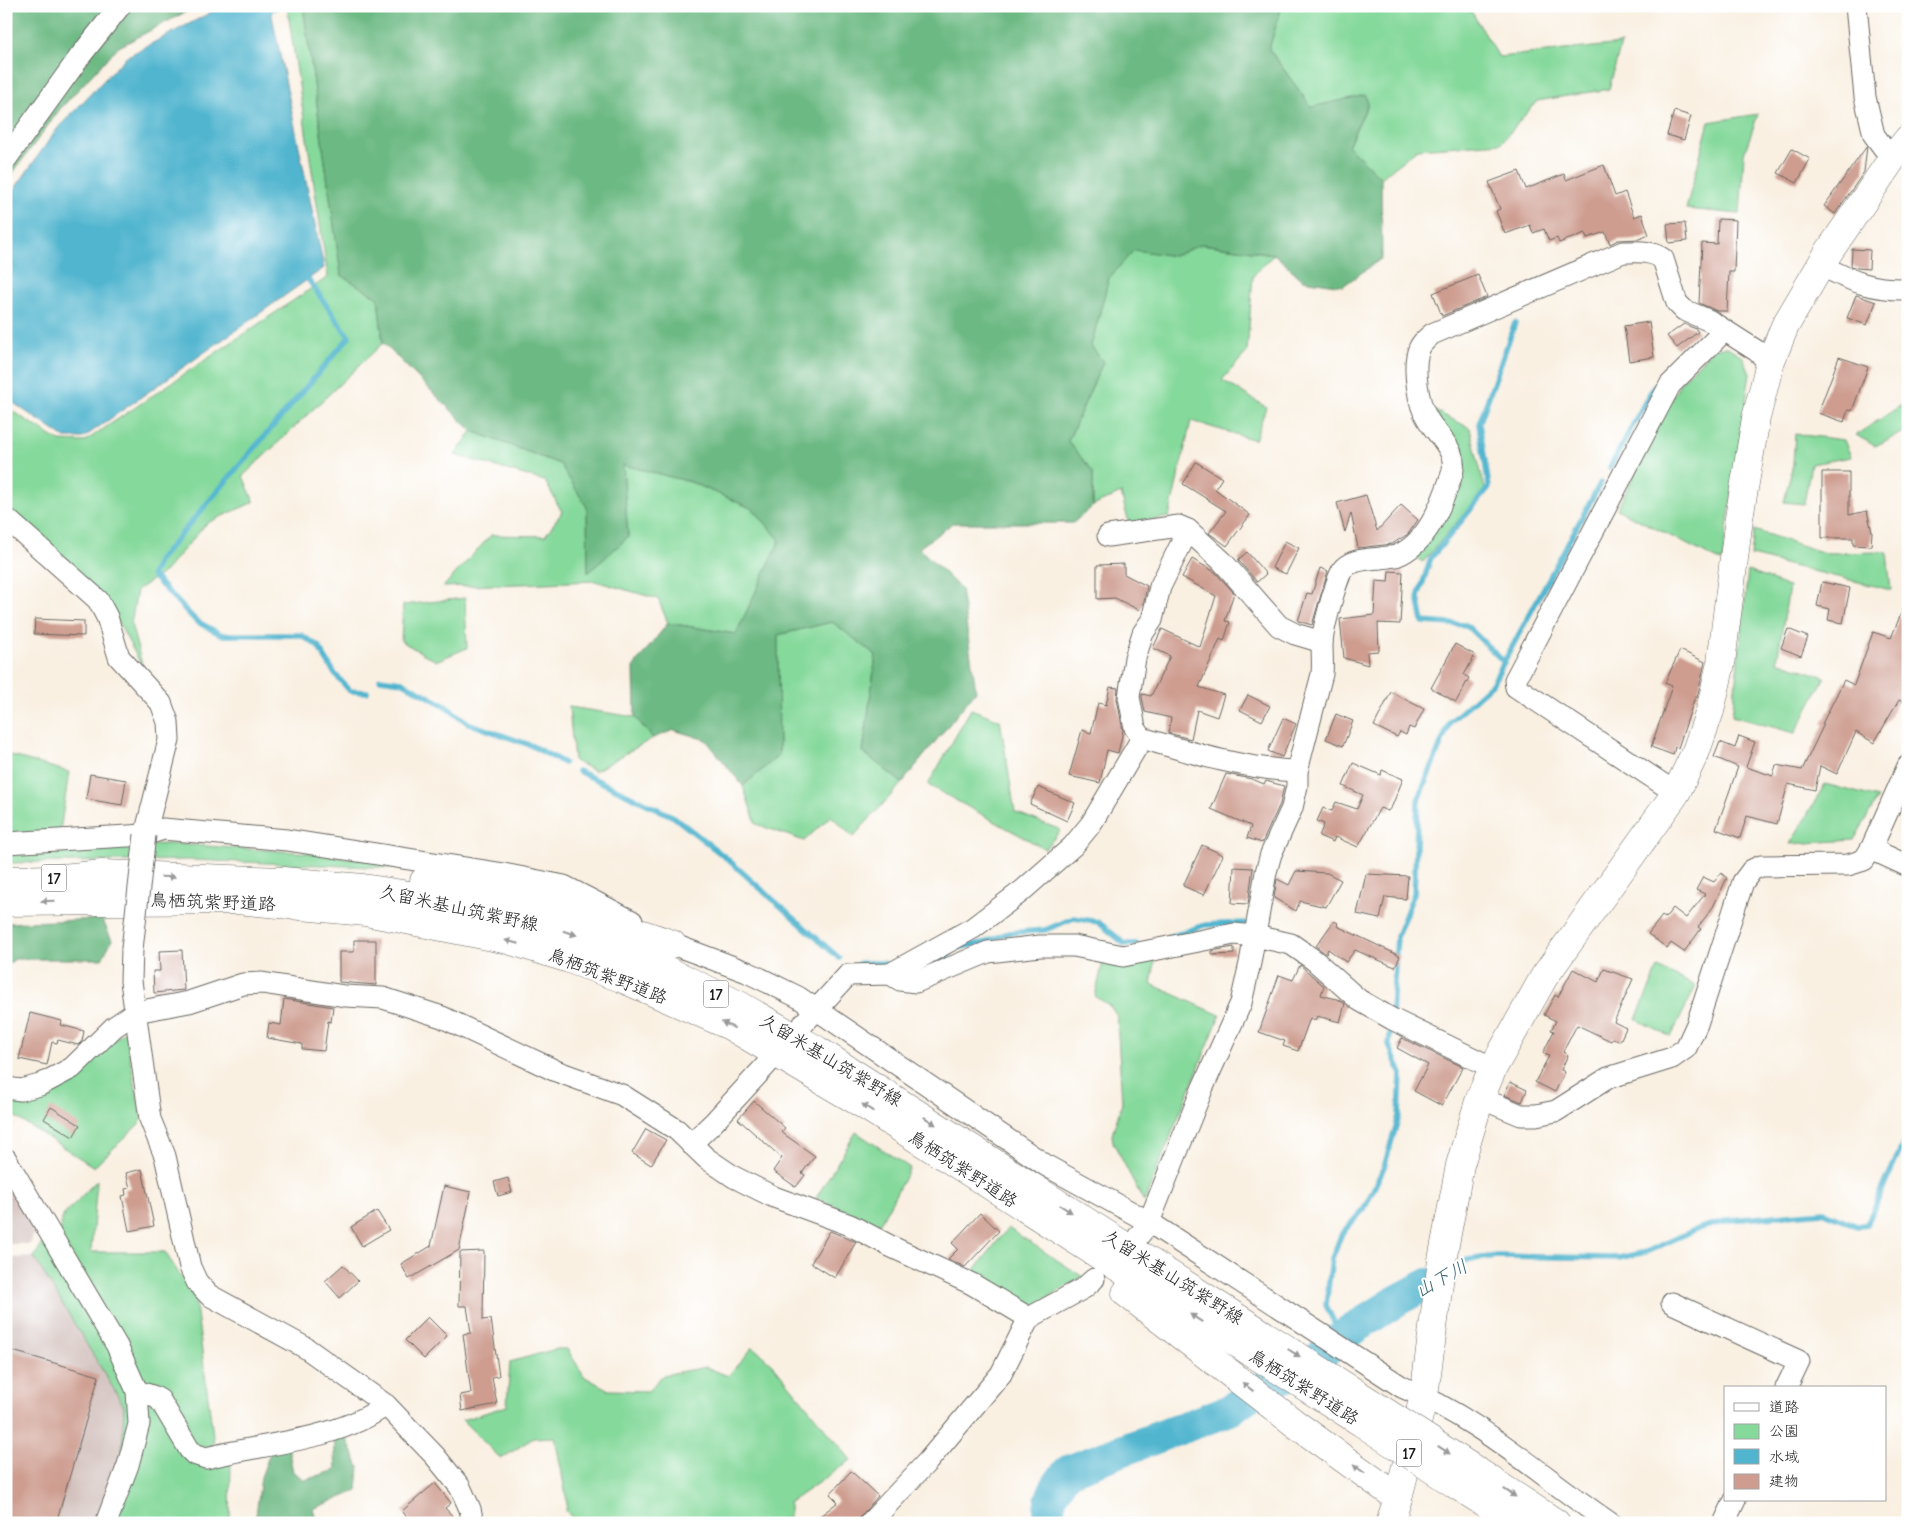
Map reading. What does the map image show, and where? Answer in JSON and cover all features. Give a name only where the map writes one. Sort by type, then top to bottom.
[{"type":"main road","points":[[953,1163],[1056,1239],[1297,1425],[1394,1510],[1424,1396],[1442,1260],[1460,1165],[1480,1098],[1493,1068],[1544,977],[1676,793],[1696,751],[1710,711],[1721,663],[1739,518],[1756,418],[1770,363],[1785,326],[1821,265],[1900,149]]},
{"type":"main road","name":"久留米基山筑紫野線","points":[[6,880],[102,874],[323,884],[363,888],[417,896],[505,914],[579,936],[668,971],[739,1005],[824,1054],[1245,1336],[1464,1476],[1556,1523]]},
{"type":"main road","points":[[323,884],[399,879],[488,887],[548,902],[672,944]]},
{"type":"main road","name":"鳥栖筑紫野道路","points":[[6,902],[236,900],[366,912],[508,940],[569,959],[621,978],[730,1026],[864,1105],[953,1163],[1245,1336]]},
{"type":"main road","name":"17","points":[[1464,1476],[1516,1523]]},
{"type":"street","points":[[6,159],[120,6]]},
{"type":"street","points":[[1856,6],[1865,98],[1874,135],[1900,149]]},
{"type":"street","points":[[1144,1229],[1203,1087],[1241,1003],[1266,872],[1292,808],[1297,786],[1297,771],[1322,674],[1324,659],[1322,642],[1337,580],[1345,567],[1359,561],[1395,556],[1415,544],[1431,523],[1444,497],[1454,470],[1453,454],[1426,417],[1415,379],[1418,352],[1423,342],[1432,334],[1623,252],[1645,251],[1658,254],[1663,259],[1677,303],[1684,310],[1710,321],[1757,351],[1770,363]]},
{"type":"street","points":[[1821,265],[1864,284],[1885,290],[1908,289]]},
{"type":"street","points":[[1676,793],[1516,687],[1515,680],[1670,385],[1724,331]]},
{"type":"street","points":[[6,518],[98,600],[106,617],[119,658],[161,703],[168,722],[169,740],[145,835],[132,949],[131,981],[150,1119],[165,1156],[190,1268],[197,1282],[209,1295],[306,1348],[386,1405],[435,1456],[460,1487],[470,1508],[473,1523]]},
{"type":"street","points":[[1108,536],[1179,526],[1188,530],[1222,561],[1279,626],[1295,634],[1322,642]]},
{"type":"street","points":[[1188,530],[1160,587],[1152,620],[1143,632],[1136,658],[1129,697],[1135,728],[1142,738],[1210,757],[1278,770],[1297,771]]},
{"type":"street","points":[[811,1016],[848,975],[890,974],[973,928],[1022,891],[1072,846],[1092,824],[1142,738]]},
{"type":"street","points":[[1480,1098],[1520,1115],[1536,1115],[1556,1111],[1608,1078],[1672,1058],[1686,1048],[1697,1024],[1734,906],[1743,882],[1752,870],[1761,866],[1848,866],[1864,860],[1871,849],[1908,766]]},
{"type":"street","points":[[6,843],[145,835],[163,829],[287,840],[498,873],[564,886],[598,902],[672,944],[747,972],[798,997],[811,1016],[1144,1229],[1327,1338],[1402,1387],[1424,1396],[1476,1426],[1610,1523]]},
{"type":"street","points":[[1871,849],[1908,866]]},
{"type":"street","points":[[890,974],[900,980],[916,982],[988,952],[1013,948],[1074,946],[1123,956],[1234,934],[1255,936],[1292,944],[1314,960],[1359,1000],[1392,1019],[1493,1068]]},
{"type":"street","points":[[6,1088],[21,1090],[40,1084],[72,1068],[114,1027],[136,1012],[189,1002],[243,984],[262,983],[345,996],[384,998],[398,1001],[442,1017],[556,1071],[622,1095],[677,1130],[706,1158],[734,1177],[774,1197],[850,1225],[892,1247],[972,1284],[1029,1318]]},
{"type":"street","points":[[691,1144],[770,1061]]},
{"type":"street","points":[[6,1159],[117,1346],[137,1391],[139,1424],[128,1465],[106,1523]]},
{"type":"street","points":[[870,1523],[928,1461],[1001,1374],[1029,1318],[1084,1288],[1094,1279]]},
{"type":"street","points":[[1672,1303],[1799,1361],[1787,1386]]},
{"type":"street","points":[[137,1391],[160,1400],[189,1448],[194,1454],[206,1458],[316,1435],[370,1416],[386,1405]]},
{"type":"street","points":[[1724,1523],[1734,1502]]},
{"type":"shaded area","points":[[6,1180],[35,1230],[30,1244],[6,1244]]},
{"type":"shaded area","points":[[34,1257],[124,1406],[122,1451],[96,1523],[6,1523],[6,1258]]},
{"type":"green space","points":[[6,6],[197,6],[117,48],[60,109],[6,182]]},
{"type":"green space","points":[[287,6],[303,6],[341,274],[378,298],[383,343],[243,476],[254,502],[207,523],[164,572],[137,590],[131,624],[143,668],[105,598],[6,509],[6,407],[59,441],[84,442],[328,277]]},
{"type":"green space","points":[[303,6],[1282,6],[1269,49],[1311,107],[1365,95],[1368,103],[1348,146],[1381,178],[1382,258],[1343,286],[1303,280],[1274,254],[1202,244],[1174,256],[1134,250],[1109,278],[1091,346],[1103,362],[1068,441],[1093,472],[1093,506],[1073,523],[953,523],[919,548],[961,589],[976,691],[902,783],[863,752],[876,655],[832,622],[778,635],[779,755],[743,786],[706,740],[674,730],[653,738],[635,717],[634,666],[668,623],[736,634],[780,540],[753,509],[691,482],[623,465],[628,537],[588,573],[587,507],[560,464],[472,431],[383,343],[378,298],[341,275]]},
{"type":"green space","points":[[1282,6],[1468,6],[1499,57],[1621,44],[1609,89],[1537,101],[1501,143],[1417,149],[1381,178],[1348,146],[1368,104],[1311,107],[1269,49]]},
{"type":"green space","points":[[1758,114],[1744,154],[1740,214],[1686,209],[1709,122]]},
{"type":"green space","points":[[1201,244],[1274,254],[1253,276],[1247,352],[1222,380],[1266,407],[1255,440],[1191,421],[1169,517],[1129,524],[1121,493],[1093,506],[1093,472],[1068,441],[1103,362],[1091,346],[1109,278],[1134,249],[1174,256]]},
{"type":"green space","points":[[1728,347],[1743,357],[1750,374],[1722,562],[1617,509],[1680,383],[1714,348]]},
{"type":"green space","points":[[1906,375],[1908,376],[1908,430],[1875,446],[1856,435],[1903,404]]},
{"type":"green space","points":[[1435,411],[1470,428],[1485,489],[1423,562],[1410,555],[1461,472]]},
{"type":"green space","points":[[472,431],[560,464],[587,507],[588,573],[628,537],[622,464],[691,482],[753,509],[780,540],[736,634],[668,623],[658,599],[595,581],[443,587],[491,535],[545,536],[562,512],[545,481],[455,455]]},
{"type":"green space","points":[[1795,434],[1844,440],[1851,457],[1811,464],[1804,504],[1784,502],[1793,464]]},
{"type":"green space","points":[[1754,530],[1825,553],[1887,552],[1891,590],[1751,556]]},
{"type":"green space","points":[[1748,571],[1789,587],[1777,661],[1825,677],[1795,733],[1732,716]]},
{"type":"green space","points":[[465,598],[467,648],[436,661],[401,641],[403,605]]},
{"type":"green space","points":[[832,622],[876,655],[863,752],[902,783],[853,837],[831,816],[804,841],[756,824],[743,786],[779,755],[777,635]]},
{"type":"green space","points":[[569,707],[635,717],[653,738],[595,771],[574,761]]},
{"type":"green space","points":[[971,709],[1000,720],[1015,812],[1061,830],[1045,849],[928,785]]},
{"type":"green space","points":[[6,754],[69,772],[58,845],[177,844],[310,853],[447,870],[189,860],[6,863]]},
{"type":"green space","points":[[1825,784],[1878,798],[1854,840],[1790,844]]},
{"type":"green space","points":[[102,919],[112,940],[102,959],[15,959],[6,966],[6,923]]},
{"type":"green space","points":[[1156,957],[1151,984],[1220,1015],[1144,1202],[1113,1142],[1112,1135],[1122,1103],[1117,1016],[1110,1006],[1095,996],[1104,958]]},
{"type":"green space","points":[[1658,968],[1696,986],[1671,1037],[1636,1019]]},
{"type":"green space","points":[[125,1031],[142,1121],[94,1167],[6,1111],[6,1104],[56,1087]]},
{"type":"green space","points":[[856,1132],[910,1168],[879,1225],[816,1198]]},
{"type":"green space","points":[[97,1180],[91,1252],[165,1252],[195,1298],[214,1443],[189,1458],[231,1458],[230,1523],[96,1523],[122,1451],[124,1406],[34,1257],[45,1240],[59,1239],[62,1217]]},
{"type":"green space","points":[[1008,1228],[1083,1277],[1032,1307],[969,1277]]},
{"type":"green space","points":[[753,1347],[774,1366],[851,1460],[789,1503],[789,1519],[782,1523],[577,1523],[566,1511],[567,1501],[555,1437],[533,1438],[501,1459],[462,1420],[507,1406],[510,1362],[556,1349],[567,1349],[585,1377],[609,1390],[648,1391],[663,1375],[706,1367],[728,1376]]},
{"type":"green space","points":[[344,1432],[359,1467],[357,1491],[313,1509],[317,1523],[255,1523],[261,1477],[270,1453],[288,1447],[293,1472],[305,1480],[336,1470],[334,1437]]},
{"type":"water","points":[[223,6],[270,6],[324,268],[83,438],[65,438],[6,398],[6,201],[57,129],[126,57]]},
{"type":"building","points":[[1674,111],[1691,116],[1684,140],[1667,135]]},
{"type":"building","points":[[1867,146],[1864,172],[1835,214],[1824,206]]},
{"type":"building","points":[[1792,149],[1810,159],[1797,183],[1778,173]]},
{"type":"building","points":[[1604,165],[1615,196],[1625,192],[1634,217],[1642,214],[1649,235],[1639,239],[1618,240],[1610,244],[1605,232],[1587,238],[1585,233],[1559,243],[1557,238],[1549,241],[1544,229],[1533,233],[1530,225],[1505,234],[1496,211],[1500,209],[1489,182],[1519,171],[1526,189],[1564,174],[1566,180]]},
{"type":"building","points":[[1718,219],[1736,220],[1734,272],[1729,272],[1727,311],[1717,311],[1699,303],[1702,243],[1717,244]]},
{"type":"building","points":[[1685,223],[1687,241],[1669,243],[1667,224]]},
{"type":"building","points":[[1852,249],[1870,250],[1869,269],[1851,266]]},
{"type":"building","points":[[1478,275],[1487,297],[1442,316],[1433,293]]},
{"type":"building","points":[[1856,295],[1876,302],[1867,325],[1847,318]]},
{"type":"building","points":[[1649,322],[1654,357],[1629,361],[1624,326]]},
{"type":"building","points":[[1684,324],[1696,329],[1698,332],[1677,348],[1667,336]]},
{"type":"building","points":[[1839,357],[1868,367],[1852,411],[1848,410],[1844,422],[1818,413]]},
{"type":"building","points":[[1196,462],[1222,478],[1215,489],[1250,515],[1227,546],[1209,533],[1226,511],[1183,484]]},
{"type":"building","points":[[1822,472],[1849,472],[1849,515],[1867,511],[1872,532],[1871,546],[1853,545],[1853,538],[1822,538]]},
{"type":"building","points":[[1366,495],[1377,531],[1401,505],[1418,520],[1408,534],[1392,544],[1358,548],[1351,513],[1345,532],[1337,503]]},
{"type":"building","points":[[1285,541],[1299,548],[1286,574],[1272,568]]},
{"type":"building","points":[[1247,552],[1266,574],[1257,582],[1238,560]]},
{"type":"building","points":[[1192,559],[1215,572],[1234,593],[1225,621],[1230,622],[1224,641],[1220,639],[1199,687],[1224,695],[1217,717],[1197,710],[1191,739],[1168,733],[1171,718],[1145,712],[1142,694],[1151,696],[1170,656],[1153,648],[1162,629],[1200,647],[1216,596],[1182,577]]},
{"type":"building","points":[[1124,564],[1124,574],[1147,586],[1144,601],[1139,610],[1115,598],[1097,599],[1097,565]]},
{"type":"building","points":[[1320,568],[1328,571],[1312,625],[1298,621],[1307,593],[1312,594]]},
{"type":"building","points":[[1389,571],[1403,572],[1400,624],[1378,623],[1379,651],[1367,652],[1368,665],[1344,658],[1340,619],[1374,615],[1376,581],[1388,582]]},
{"type":"building","points":[[1822,582],[1850,588],[1843,623],[1828,620],[1830,609],[1817,606]]},
{"type":"building","points":[[1908,597],[1908,704],[1899,700],[1874,743],[1856,732],[1837,774],[1820,766],[1815,790],[1788,784],[1777,824],[1747,816],[1740,838],[1716,829],[1738,767],[1714,757],[1720,742],[1735,748],[1739,736],[1755,742],[1746,767],[1773,776],[1776,765],[1802,770],[1844,680],[1854,685],[1873,632],[1891,638]]},
{"type":"building","points":[[35,619],[84,621],[84,636],[34,634]]},
{"type":"building","points":[[1788,629],[1808,637],[1801,656],[1781,648]]},
{"type":"building","points":[[1455,644],[1475,655],[1464,675],[1469,678],[1456,702],[1431,688]]},
{"type":"building","points":[[1680,650],[1705,662],[1697,698],[1695,697],[1678,748],[1675,747],[1673,755],[1651,747],[1672,686],[1665,683]]},
{"type":"building","points":[[1110,687],[1118,688],[1117,699],[1123,731],[1118,753],[1107,750],[1100,783],[1069,776],[1082,730],[1091,733],[1098,703],[1106,705]]},
{"type":"building","points":[[1391,692],[1424,709],[1414,729],[1409,727],[1406,735],[1400,732],[1397,737],[1374,726]]},
{"type":"building","points":[[1248,695],[1270,706],[1262,721],[1240,710]]},
{"type":"building","points":[[1336,714],[1353,721],[1343,746],[1326,739]]},
{"type":"building","points":[[1283,718],[1296,724],[1282,757],[1268,751]]},
{"type":"building","points":[[1353,763],[1381,775],[1382,770],[1403,779],[1392,806],[1388,811],[1380,808],[1358,847],[1335,837],[1333,842],[1319,836],[1324,824],[1317,821],[1323,808],[1332,811],[1336,802],[1357,809],[1363,795],[1343,786]]},
{"type":"building","points":[[90,774],[126,780],[122,805],[86,799]]},
{"type":"building","points":[[1226,774],[1252,779],[1264,784],[1266,781],[1284,786],[1280,804],[1262,843],[1247,838],[1251,826],[1211,809]]},
{"type":"building","points":[[1038,787],[1075,803],[1067,821],[1030,804]]},
{"type":"building","points":[[1202,845],[1223,855],[1204,895],[1183,886]]},
{"type":"building","points":[[1234,867],[1253,868],[1248,904],[1232,903]]},
{"type":"building","points":[[1296,871],[1327,873],[1341,880],[1326,907],[1300,901],[1296,911],[1274,898],[1277,879],[1289,885]]},
{"type":"building","points":[[1721,873],[1727,878],[1713,907],[1698,927],[1701,929],[1684,952],[1671,943],[1667,948],[1648,934],[1662,916],[1665,918],[1673,908],[1686,918],[1705,894],[1696,890],[1703,877],[1714,882]]},
{"type":"building","points":[[1366,874],[1408,876],[1406,899],[1385,897],[1380,919],[1357,914]]},
{"type":"building","points":[[1334,921],[1338,923],[1337,926],[1400,956],[1395,967],[1355,950],[1346,962],[1328,949],[1326,954],[1316,946]]},
{"type":"building","points":[[354,940],[376,940],[376,985],[339,982],[339,952],[354,952]]},
{"type":"building","points":[[1234,947],[1234,954],[1212,955],[1212,951]]},
{"type":"building","points":[[182,950],[184,990],[154,993],[153,971],[160,971],[159,951]]},
{"type":"building","points":[[1300,965],[1324,986],[1321,995],[1340,1000],[1345,1004],[1340,1022],[1317,1016],[1315,1020],[1310,1018],[1298,1051],[1283,1046],[1285,1041],[1259,1032],[1279,975],[1293,980]]},
{"type":"building","points":[[1573,969],[1598,982],[1604,969],[1633,979],[1614,1022],[1626,1028],[1620,1041],[1613,1038],[1611,1041],[1577,1025],[1563,1052],[1568,1055],[1561,1070],[1565,1072],[1555,1092],[1535,1082],[1549,1056],[1543,1053],[1554,1031],[1551,1030],[1556,1021],[1544,1015],[1555,995],[1558,997]]},
{"type":"building","points":[[284,999],[333,1007],[331,1022],[328,1021],[324,1051],[302,1049],[302,1044],[267,1038],[269,1023],[281,1025]]},
{"type":"building","points":[[30,1013],[62,1021],[61,1025],[84,1031],[82,1041],[78,1045],[58,1040],[57,1043],[52,1042],[47,1065],[19,1059]]},
{"type":"building","points":[[1402,1038],[1463,1067],[1442,1106],[1414,1091],[1428,1065],[1397,1048]]},
{"type":"building","points":[[1510,1082],[1527,1090],[1522,1102],[1504,1095]]},
{"type":"building","points":[[754,1101],[785,1128],[781,1132],[815,1156],[802,1173],[805,1175],[796,1187],[773,1171],[782,1158],[738,1119]]},
{"type":"building","points":[[51,1107],[80,1125],[73,1137],[44,1119]]},
{"type":"building","points":[[646,1129],[666,1140],[651,1165],[632,1153]]},
{"type":"building","points":[[142,1169],[154,1226],[129,1231],[122,1196],[126,1195],[125,1189],[130,1188],[126,1173]]},
{"type":"building","points":[[508,1178],[512,1192],[498,1196],[494,1182]]},
{"type":"building","points":[[444,1186],[471,1192],[459,1250],[409,1279],[401,1264],[431,1246]]},
{"type":"building","points":[[377,1211],[389,1230],[362,1246],[351,1227]]},
{"type":"building","points":[[980,1213],[999,1231],[965,1267],[948,1259],[958,1249],[952,1243]]},
{"type":"building","points":[[830,1231],[856,1242],[835,1278],[811,1263]]},
{"type":"building","points":[[484,1251],[483,1320],[491,1319],[499,1376],[492,1377],[497,1404],[462,1411],[460,1395],[471,1393],[463,1334],[471,1333],[467,1306],[459,1306],[460,1252]]},
{"type":"building","points":[[343,1265],[358,1281],[340,1298],[325,1281]]},
{"type":"building","points":[[428,1317],[447,1336],[424,1359],[405,1340]]},
{"type":"building","points":[[6,1349],[99,1376],[56,1523],[6,1523]]},
{"type":"building","points":[[851,1471],[878,1496],[855,1523],[811,1523],[838,1502],[830,1494]]},
{"type":"building","points":[[435,1483],[451,1503],[445,1508],[459,1523],[412,1523],[402,1511]]},
{"type":"waterway","points":[[265,13],[277,6]]},
{"type":"waterway","points":[[305,275],[349,337],[159,560],[152,575],[196,621],[222,635],[301,635],[318,646],[335,674],[350,691],[367,692]]},
{"type":"waterway","points":[[1504,662],[1466,625],[1423,622],[1418,597],[1431,558],[1489,487],[1479,424],[1515,323]]},
{"type":"waterway","points":[[1610,467],[1654,386]]},
{"type":"waterway","points":[[1392,1011],[1397,936],[1414,893],[1418,800],[1450,722],[1492,684],[1601,482]]},
{"type":"waterway","points":[[380,679],[402,682],[444,705],[468,723],[530,745],[564,763]]},
{"type":"waterway","points":[[578,771],[674,817],[725,857],[839,958]]},
{"type":"waterway","points":[[940,964],[955,948],[984,943],[1008,933],[1045,930],[1074,918],[1098,922],[1125,944],[1136,944]]},
{"type":"waterway","points":[[1169,937],[1205,925],[1245,923]]},
{"type":"waterway","points":[[860,963],[884,963]]},
{"type":"waterway","points":[[1341,1337],[1326,1305],[1332,1258],[1342,1233],[1364,1209],[1384,1167],[1399,1116],[1401,1074],[1389,1045],[1391,1027]]},
{"type":"waterway","name":"山下川","points":[[1450,1271],[1467,1260],[1497,1256],[1619,1258],[1646,1252],[1697,1229],[1729,1220],[1824,1212],[1857,1226],[1867,1224],[1908,1133]]},
{"type":"waterway","name":"山下川","points":[[1050,1523],[1049,1508],[1052,1495],[1068,1471],[1230,1410],[1258,1389],[1312,1364],[1341,1337],[1398,1300],[1428,1284]]}]
